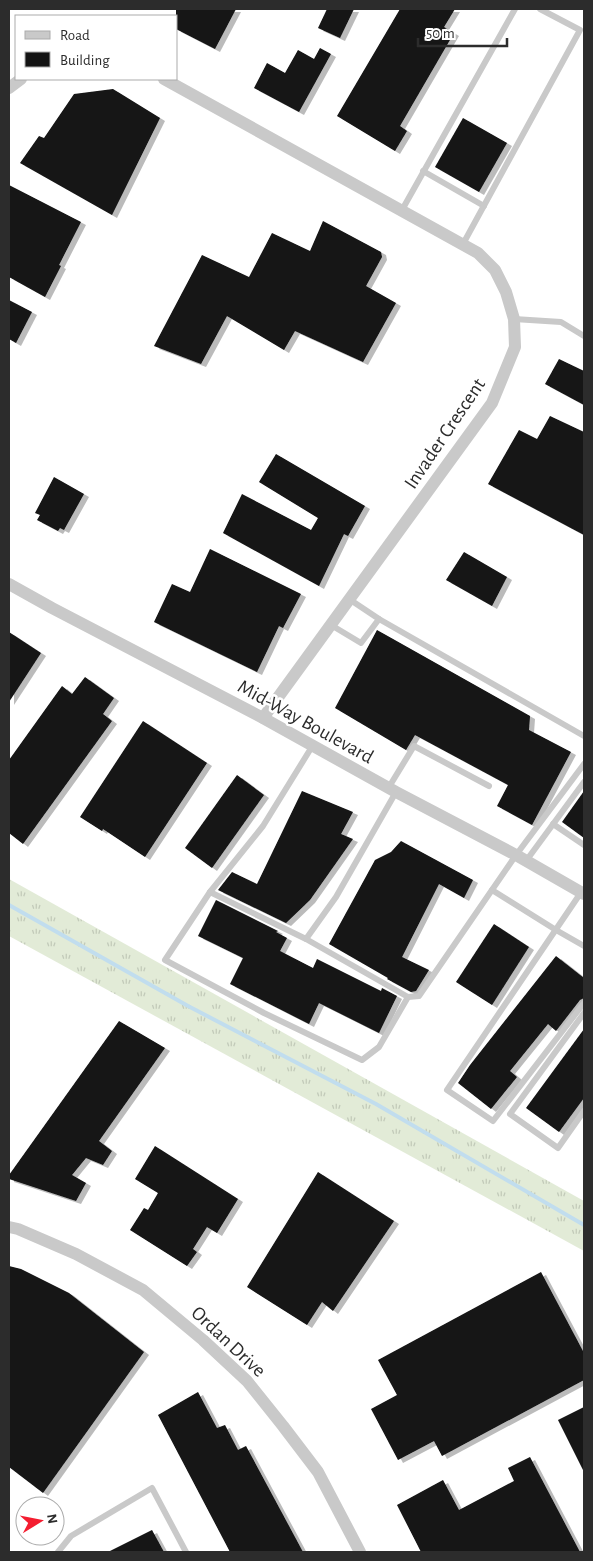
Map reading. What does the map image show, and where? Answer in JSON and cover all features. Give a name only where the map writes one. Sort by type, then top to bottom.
[{"type":"street","points":[[9,88],[20,80]]},
{"type":"street","name":"Invader Crescent","points":[[166,80],[478,253],[495,270],[506,292],[514,319],[515,347],[492,403],[264,718]]},
{"type":"street","name":"Mid-Way Boulevard","points":[[9,584],[264,718],[392,790],[583,891]]},
{"type":"street","name":"Ordan Drive","points":[[9,1227],[18,1229],[76,1254],[143,1290],[203,1340],[247,1381],[318,1472],[360,1552]]},
{"type":"lane","points":[[402,210],[515,9]]},
{"type":"lane","points":[[463,244],[580,30],[540,9]]},
{"type":"lane","points":[[424,171],[484,206]]},
{"type":"lane","points":[[514,319],[560,322],[584,336]]},
{"type":"lane","points":[[349,599],[379,619],[584,736]]},
{"type":"lane","points":[[331,624],[361,643],[379,619]]},
{"type":"lane","points":[[313,745],[263,826],[210,892],[165,960],[264,1013],[362,1060],[379,1047],[408,997]]},
{"type":"lane","points":[[306,938],[336,898],[414,746],[489,786]]},
{"type":"lane","points":[[521,858],[584,764]]},
{"type":"lane","points":[[210,892],[306,938],[408,997],[419,996],[492,890],[553,824],[584,782]]},
{"type":"lane","points":[[553,824],[584,845]]},
{"type":"lane","points":[[492,890],[584,946]]},
{"type":"lane","points":[[583,891],[447,1090],[493,1121],[584,1003]]},
{"type":"lane","points":[[584,1013],[510,1114],[558,1148],[584,1111]]},
{"type":"lane","points":[[58,1552],[71,1536],[152,1488],[186,1552]]},
{"type":"green space","points":[[9,879],[584,1201],[584,1251],[9,936]]},
{"type":"building","points":[[176,9],[236,9],[215,49],[178,30],[178,15],[176,15]]},
{"type":"building","points":[[327,9],[354,9],[340,38],[318,28]]},
{"type":"building","points":[[400,9],[455,9],[444,27],[454,33],[400,126],[407,131],[395,151],[337,116]]},
{"type":"building","points":[[320,48],[331,54],[299,112],[254,88],[267,63],[285,73],[298,50],[314,59]]},
{"type":"building","points":[[113,89],[160,118],[112,215],[20,163],[39,136],[44,138],[74,94]]},
{"type":"building","points":[[463,118],[507,143],[479,192],[435,167]]},
{"type":"building","points":[[9,185],[81,222],[45,297],[9,277]]},
{"type":"building","points":[[323,221],[381,252],[382,257],[366,286],[396,303],[363,362],[295,331],[284,350],[227,316],[201,364],[154,346],[202,255],[249,277],[272,233],[310,251]]},
{"type":"building","points":[[9,300],[32,312],[16,343],[9,339]]},
{"type":"building","points":[[559,359],[584,371],[584,405],[545,384]]},
{"type":"building","points":[[550,416],[584,432],[584,535],[488,484],[519,430],[537,439]]},
{"type":"building","points":[[276,454],[365,506],[348,536],[344,534],[319,586],[223,533],[242,494],[311,530],[318,518],[259,482]]},
{"type":"building","points":[[54,477],[84,494],[64,530],[60,528],[58,531],[37,520],[40,515],[35,513]]},
{"type":"building","points":[[210,549],[301,594],[283,628],[279,626],[257,672],[154,622],[172,584],[190,592]]},
{"type":"building","points":[[464,552],[507,577],[492,606],[446,580]]},
{"type":"building","points":[[377,630],[530,716],[529,730],[571,752],[532,825],[497,806],[508,785],[415,735],[406,750],[335,708]]},
{"type":"building","points":[[9,632],[41,653],[9,702]]},
{"type":"building","points":[[85,677],[114,698],[103,714],[112,721],[23,844],[9,833],[9,760],[62,686],[72,694]]},
{"type":"building","points":[[143,721],[207,763],[145,857],[103,829],[102,831],[80,817]]},
{"type":"building","points":[[237,775],[264,795],[212,868],[185,848]]},
{"type":"building","points":[[302,791],[353,812],[341,834],[353,839],[310,900],[286,923],[218,890],[232,872],[257,884]]},
{"type":"building","points":[[584,791],[584,838],[562,822]]},
{"type":"building","points":[[401,841],[473,880],[464,898],[439,884],[402,957],[429,970],[416,991],[411,992],[329,944],[375,860],[391,852]]},
{"type":"building","points":[[216,900],[278,931],[276,932],[287,938],[280,951],[313,968],[317,959],[381,991],[382,988],[397,996],[379,1033],[319,1003],[309,1024],[230,984],[243,958],[198,936]]},
{"type":"building","points":[[494,924],[529,947],[492,1005],[456,982]]},
{"type":"building","points":[[556,956],[584,978],[584,998],[580,1000],[556,1031],[548,1024],[510,1071],[517,1077],[491,1109],[458,1083]]},
{"type":"building","points":[[119,1021],[165,1048],[99,1141],[112,1151],[103,1165],[86,1158],[72,1175],[86,1183],[76,1201],[9,1179],[9,1175]]},
{"type":"building","points":[[584,1029],[584,1098],[559,1132],[526,1108]]},
{"type":"building","points":[[155,1146],[238,1199],[217,1233],[207,1227],[193,1249],[197,1252],[187,1266],[130,1230],[144,1208],[148,1210],[158,1193],[135,1179]]},
{"type":"building","points":[[318,1172],[394,1221],[333,1311],[322,1302],[307,1325],[247,1287]]},
{"type":"building","points":[[9,1266],[21,1269],[69,1293],[144,1352],[43,1493],[9,1467]]},
{"type":"building","points":[[541,1272],[584,1353],[584,1380],[442,1456],[434,1441],[398,1460],[371,1409],[397,1395],[378,1360]]},
{"type":"building","points":[[198,1392],[217,1428],[225,1425],[238,1450],[246,1446],[303,1552],[230,1552],[158,1415]]},
{"type":"building","points":[[584,1407],[584,1472],[558,1420]]},
{"type":"building","points":[[530,1457],[580,1552],[421,1552],[397,1505],[443,1480],[459,1510],[514,1481],[508,1468]]},
{"type":"building","points":[[152,1530],[164,1552],[108,1552]]},
{"type":"waterway","points":[[9,905],[188,1006],[376,1104],[584,1225]]}]
